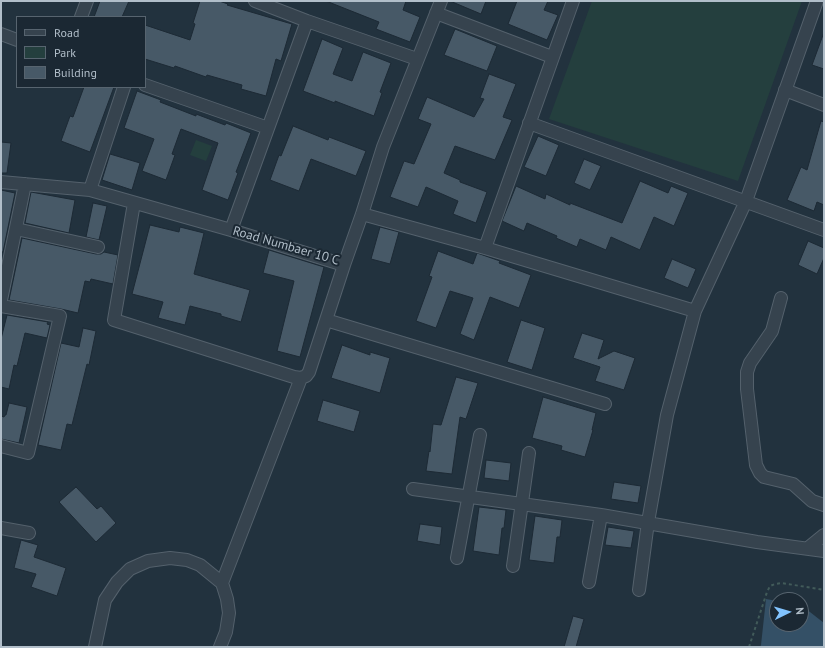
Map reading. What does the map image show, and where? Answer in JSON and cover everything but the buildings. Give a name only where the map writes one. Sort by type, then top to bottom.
[{"type":"street","points":[[81,16],[87,1]]},
{"type":"street","points":[[255,1],[417,59]]},
{"type":"street","name":"Road Numbaer 10 C","points":[[1,182],[90,190],[231,230],[344,265],[383,147],[441,1]]},
{"type":"street","points":[[485,248],[573,1]]},
{"type":"street","points":[[640,590],[648,522],[667,415],[695,311],[746,201],[817,1]]},
{"type":"street","points":[[436,13],[552,57]]},
{"type":"street","points":[[231,230],[308,21]]},
{"type":"street","points":[[1,34],[16,40]]},
{"type":"street","points":[[146,84],[268,128]]},
{"type":"street","points":[[90,190],[124,88]]},
{"type":"street","points":[[785,90],[824,105]]},
{"type":"street","points":[[529,123],[824,230]]},
{"type":"street","points":[[1,300],[25,184]]},
{"type":"street","points":[[134,203],[114,320],[294,377],[301,378],[306,376],[309,372],[344,265]]},
{"type":"street","points":[[362,214],[485,248],[695,311]]},
{"type":"street","points":[[16,230],[98,246]]},
{"type":"street","points":[[781,298],[772,331],[750,363],[747,372],[747,389],[756,465],[764,477],[793,484],[812,501],[824,505]]},
{"type":"street","points":[[1,306],[60,316],[28,453],[1,446]]},
{"type":"street","points":[[326,320],[605,404]]},
{"type":"street","points":[[222,583],[301,378]]},
{"type":"street","points":[[458,558],[480,435]]},
{"type":"street","points":[[513,566],[529,453]]},
{"type":"street","points":[[413,488],[601,514],[757,542],[824,551]]},
{"type":"street","points":[[590,582],[601,514]]},
{"type":"street","points":[[1,528],[29,533]]},
{"type":"street","points":[[808,548],[824,535]]},
{"type":"street","points":[[96,647],[105,600],[117,582],[130,569],[148,562],[170,558],[187,560],[200,565],[222,583],[227,599],[229,613],[226,632],[220,647]]},
{"type":"path","points":[[750,647],[770,586],[782,583],[824,590]]},
{"type":"green space","points":[[592,1],[802,1],[738,181],[549,119]]},
{"type":"green space","points":[[196,140],[212,146],[206,161],[190,155]]},
{"type":"water","points":[[766,599],[769,600],[769,632],[809,632],[809,611],[824,623],[824,647],[760,647]]}]
